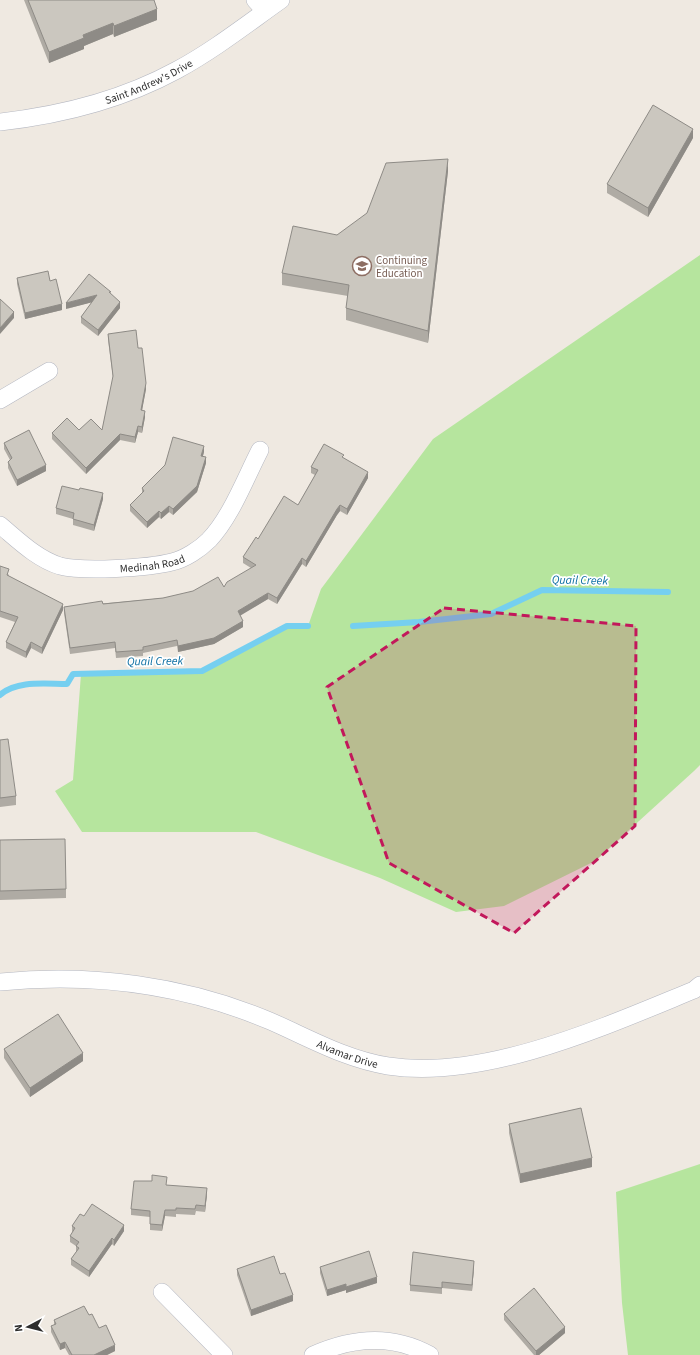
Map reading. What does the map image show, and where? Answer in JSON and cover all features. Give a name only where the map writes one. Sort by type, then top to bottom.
[{"type":"street","name":"Saint Andrew's Drive","points":[[0,122],[68,112],[107,101],[144,87],[206,53],[260,6],[281,0]]},
{"type":"street","points":[[0,400],[49,371]]},
{"type":"street","name":"Medinah Road","points":[[0,525],[29,550],[44,559],[60,565],[80,568],[154,566],[174,562],[190,554],[208,541],[221,525],[260,450]]},
{"type":"street","name":"Alvamar Drive","points":[[0,982],[33,980],[104,981],[190,994],[262,1018],[340,1053],[366,1061],[414,1068],[462,1065],[528,1051],[607,1026],[698,989]]},
{"type":"street","points":[[162,1292],[224,1355]]},
{"type":"street","points":[[313,1355],[348,1342],[366,1340],[385,1340],[406,1345],[430,1355]]},
{"type":"highlighted area","points":[[444,608],[636,626],[635,826],[514,933],[389,863],[327,687]]},
{"type":"green space","points":[[700,255],[700,765],[694,771],[595,861],[504,906],[456,912],[380,878],[256,832],[82,832],[55,791],[73,780],[81,674],[202,671],[287,626],[308,626],[321,589],[433,439]]},
{"type":"green space","points":[[700,1164],[700,1355],[628,1355],[622,1303],[616,1192]]},
{"type":"building","points":[[28,0],[154,0],[157,9],[114,26],[113,23],[83,35],[84,38],[49,52]]},
{"type":"building","points":[[653,105],[693,129],[648,208],[607,184]]},
{"type":"building","name":"Continuing Education","points":[[448,159],[428,331],[346,308],[349,285],[282,273],[293,226],[337,235],[367,213],[386,163]]},
{"type":"building","points":[[48,271],[50,281],[56,279],[62,304],[25,313],[17,278]]},
{"type":"building","points":[[89,274],[111,292],[109,292],[120,302],[98,330],[81,317],[97,295],[66,303]]},
{"type":"building","points":[[0,299],[14,312],[0,328]]},
{"type":"building","points":[[136,330],[138,348],[142,348],[146,383],[141,410],[145,411],[142,427],[138,426],[135,437],[120,434],[86,468],[52,433],[67,418],[79,430],[91,419],[102,430],[113,376],[108,334]]},
{"type":"building","points":[[29,430],[46,465],[17,480],[8,462],[12,458],[4,443]]},
{"type":"building","points":[[173,437],[204,446],[201,456],[206,457],[197,486],[173,509],[169,506],[161,513],[159,511],[147,522],[130,505],[144,491],[142,488],[165,465]]},
{"type":"building","points":[[324,444],[344,455],[342,457],[368,472],[347,509],[340,505],[306,561],[302,558],[277,598],[268,593],[238,611],[243,621],[214,638],[178,646],[177,640],[143,647],[143,650],[116,652],[115,642],[70,648],[64,607],[102,601],[103,604],[163,598],[193,591],[218,577],[224,587],[227,582],[256,565],[243,557],[256,537],[258,539],[284,496],[298,505],[318,470],[311,467]]},
{"type":"building","points":[[62,486],[103,493],[94,525],[73,519],[74,513],[56,508]]},
{"type":"building","points":[[0,566],[9,569],[7,575],[63,604],[42,648],[31,642],[26,652],[6,642],[18,617],[0,611]]},
{"type":"building","points":[[8,739],[16,796],[0,798],[0,740]]},
{"type":"building","points":[[65,839],[66,889],[0,891],[0,840]]},
{"type":"building","points":[[58,1014],[83,1053],[30,1088],[4,1049]]},
{"type":"building","points":[[581,1108],[592,1158],[520,1174],[509,1124]]},
{"type":"building","points":[[152,1175],[167,1177],[166,1185],[207,1188],[205,1206],[196,1205],[195,1209],[176,1208],[176,1210],[165,1210],[162,1225],[150,1224],[150,1211],[131,1209],[134,1181],[152,1181]]},
{"type":"building","points":[[92,1204],[124,1225],[114,1240],[112,1238],[89,1271],[71,1259],[79,1248],[76,1246],[79,1242],[70,1236],[75,1228],[72,1226],[80,1214],[84,1216]]},
{"type":"building","points":[[369,1251],[377,1277],[346,1287],[346,1284],[327,1290],[320,1267]]},
{"type":"building","points":[[413,1252],[474,1261],[472,1285],[442,1282],[442,1288],[410,1285]]},
{"type":"building","points":[[274,1256],[280,1274],[285,1273],[293,1295],[251,1310],[237,1269]]},
{"type":"building","points":[[534,1288],[565,1327],[536,1351],[504,1314]]},
{"type":"building","points":[[84,1306],[89,1315],[92,1314],[99,1328],[106,1325],[115,1345],[94,1355],[72,1355],[65,1342],[60,1344],[51,1326],[56,1324],[54,1320]]},
{"type":"waterway","name":"Quail Creek","points":[[353,626],[419,622],[491,614],[542,590],[668,592]]},
{"type":"waterway","name":"Quail Creek","points":[[0,695],[7,690],[23,685],[67,684],[73,674],[202,671],[287,626],[308,626]]},
{"type":"place","name":"Continuing Education","points":[[362,266]]}]
